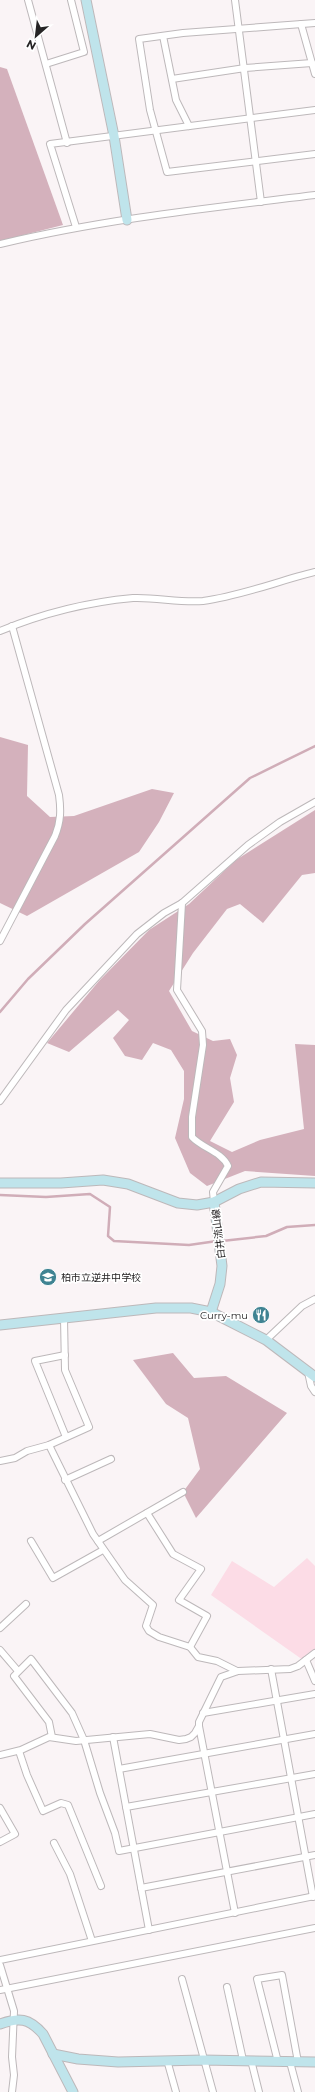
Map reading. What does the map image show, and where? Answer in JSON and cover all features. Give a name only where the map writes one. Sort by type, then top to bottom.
[{"type":"street","points":[[28,0],[67,142]]},
{"type":"street","points":[[46,64],[84,52],[71,0]]},
{"type":"street","points":[[86,0],[114,136],[127,220]]},
{"type":"street","points":[[235,0],[245,68],[261,202]]},
{"type":"street","points":[[315,23],[239,28],[139,39],[150,110],[158,131],[167,172],[315,154]]},
{"type":"street","points":[[301,24],[315,74]]},
{"type":"street","points":[[163,36],[176,100],[189,126]]},
{"type":"street","points":[[172,79],[245,68],[312,64]]},
{"type":"street","points":[[76,227],[50,144],[315,110]]},
{"type":"street","points":[[0,244],[76,227],[200,208],[315,195]]},
{"type":"street","points":[[0,631],[12,626],[72,609],[126,599],[163,598],[201,601],[227,597],[315,572]]},
{"type":"street","points":[[0,941],[55,836],[60,823],[61,811],[59,795],[12,626]]},
{"type":"street","points":[[0,1101],[66,1010],[137,934],[164,913],[182,903],[248,845],[280,822],[315,802]]},
{"type":"street","points":[[182,903],[176,990],[202,1031],[203,1045],[192,1117],[192,1138],[200,1146],[225,1159],[228,1166],[213,1192],[214,1202],[239,1189],[261,1182],[272,1180],[315,1183]]},
{"type":"street","name":"白井流山線","points":[[0,1183],[47,1183],[103,1180],[128,1184],[189,1205],[214,1202],[222,1266],[220,1284],[211,1312]]},
{"type":"street","points":[[266,1340],[302,1306],[315,1299]]},
{"type":"street","points":[[0,1326],[175,1307],[192,1308],[211,1312],[266,1340],[311,1374],[311,1386],[315,1392]]},
{"type":"street","points":[[0,1461],[15,1458],[27,1451],[49,1445],[89,1427],[65,1370],[64,1318]]},
{"type":"street","points":[[65,1355],[35,1361],[66,1437]]},
{"type":"street","points":[[49,1445],[98,1541],[125,1580],[153,1605],[146,1626],[149,1631],[159,1637],[190,1647],[198,1657],[217,1661],[238,1671]]},
{"type":"street","points":[[66,1480],[111,1459]]},
{"type":"street","points":[[98,1541],[183,1492]]},
{"type":"street","points":[[147,1513],[173,1554],[201,1569],[179,1600],[208,1616],[190,1647]]},
{"type":"street","points":[[31,1540],[53,1578],[104,1550]]},
{"type":"street","points":[[0,1628],[26,1604]]},
{"type":"street","points":[[0,1650],[18,1671]]},
{"type":"street","points":[[0,1755],[19,1751],[52,1737],[84,1740],[126,1735],[157,1734],[179,1740],[191,1737],[199,1726],[203,1714],[221,1677],[238,1671],[290,1669],[298,1666],[315,1653]]},
{"type":"street","points":[[52,1737],[49,1722],[14,1676],[31,1659],[72,1713],[84,1740],[100,1793],[115,1833],[119,1851],[315,1814]]},
{"type":"street","points":[[306,1660],[315,1681]]},
{"type":"street","points":[[0,1960],[314,1897],[271,1670]]},
{"type":"street","points":[[203,1714],[315,1694]]},
{"type":"street","points":[[199,1726],[235,1913]]},
{"type":"street","points":[[119,1769],[315,1734]]},
{"type":"street","points":[[113,1737],[149,1930]]},
{"type":"street","points":[[19,1751],[26,1775],[43,1811],[61,1803],[68,1805],[101,1886]]},
{"type":"street","points":[[126,1808],[315,1774]]},
{"type":"street","points":[[0,1808],[15,1834],[0,1842]]},
{"type":"street","points":[[54,1843],[70,1874],[92,1941]]},
{"type":"street","points":[[141,1888],[315,1855]]},
{"type":"street","points":[[3,1989],[315,1928]]},
{"type":"street","points":[[0,1965],[3,1989],[14,2011],[12,2057],[14,2075],[13,2092]]},
{"type":"street","points":[[278,2062],[257,1980],[282,1975],[298,2092]]},
{"type":"street","points":[[182,1979],[213,2092]]},
{"type":"street","points":[[227,1987],[247,2060],[259,2092]]},
{"type":"street","points":[[0,2024],[14,2018],[28,2021],[37,2028],[43,2034],[73,2092]]},
{"type":"street","points":[[53,2054],[111,2062],[167,2060],[315,2062]]},
{"type":"street","points":[[167,2060],[176,2092]]},
{"type":"shaded area","points":[[0,67],[7,69],[63,225],[0,241]]},
{"type":"shaded area","points":[[0,737],[28,745],[27,796],[50,817],[74,816],[152,789],[174,793],[159,822],[139,852],[27,916],[0,903]]},
{"type":"shaded area","points":[[315,810],[315,873],[302,875],[263,923],[240,904],[227,909],[193,953],[169,991],[192,1031],[213,1041],[230,1039],[237,1055],[230,1078],[234,1102],[210,1141],[232,1152],[260,1140],[304,1129],[295,1044],[315,1045],[315,1176],[245,1171],[207,1186],[190,1173],[175,1138],[184,1099],[184,1071],[171,1050],[153,1043],[142,1060],[125,1056],[113,1038],[129,1020],[118,1010],[69,1052],[47,1043],[99,981],[149,930],[189,904],[236,860]]},
{"type":"shaded area","points":[[173,1353],[194,1378],[226,1376],[287,1413],[196,1518],[183,1492],[200,1469],[188,1418],[166,1404],[133,1360]]},
{"type":"shaded area","points":[[307,1558],[315,1566],[315,1650],[303,1660],[211,1595],[232,1561],[274,1587]]},
{"type":"waterway","points":[[0,1012],[28,979],[85,924],[250,778],[315,746]]},
{"type":"waterway","points":[[0,1195],[46,1197],[90,1194],[110,1207],[108,1236],[114,1241],[189,1245],[217,1241]]},
{"type":"waterway","points":[[222,1241],[266,1236],[287,1227],[315,1225]]},
{"type":"place","name":"柏市立逆井中学校","points":[[48,1277]]},
{"type":"place","name":"Curry-mu","points":[[261,1315]]}]
